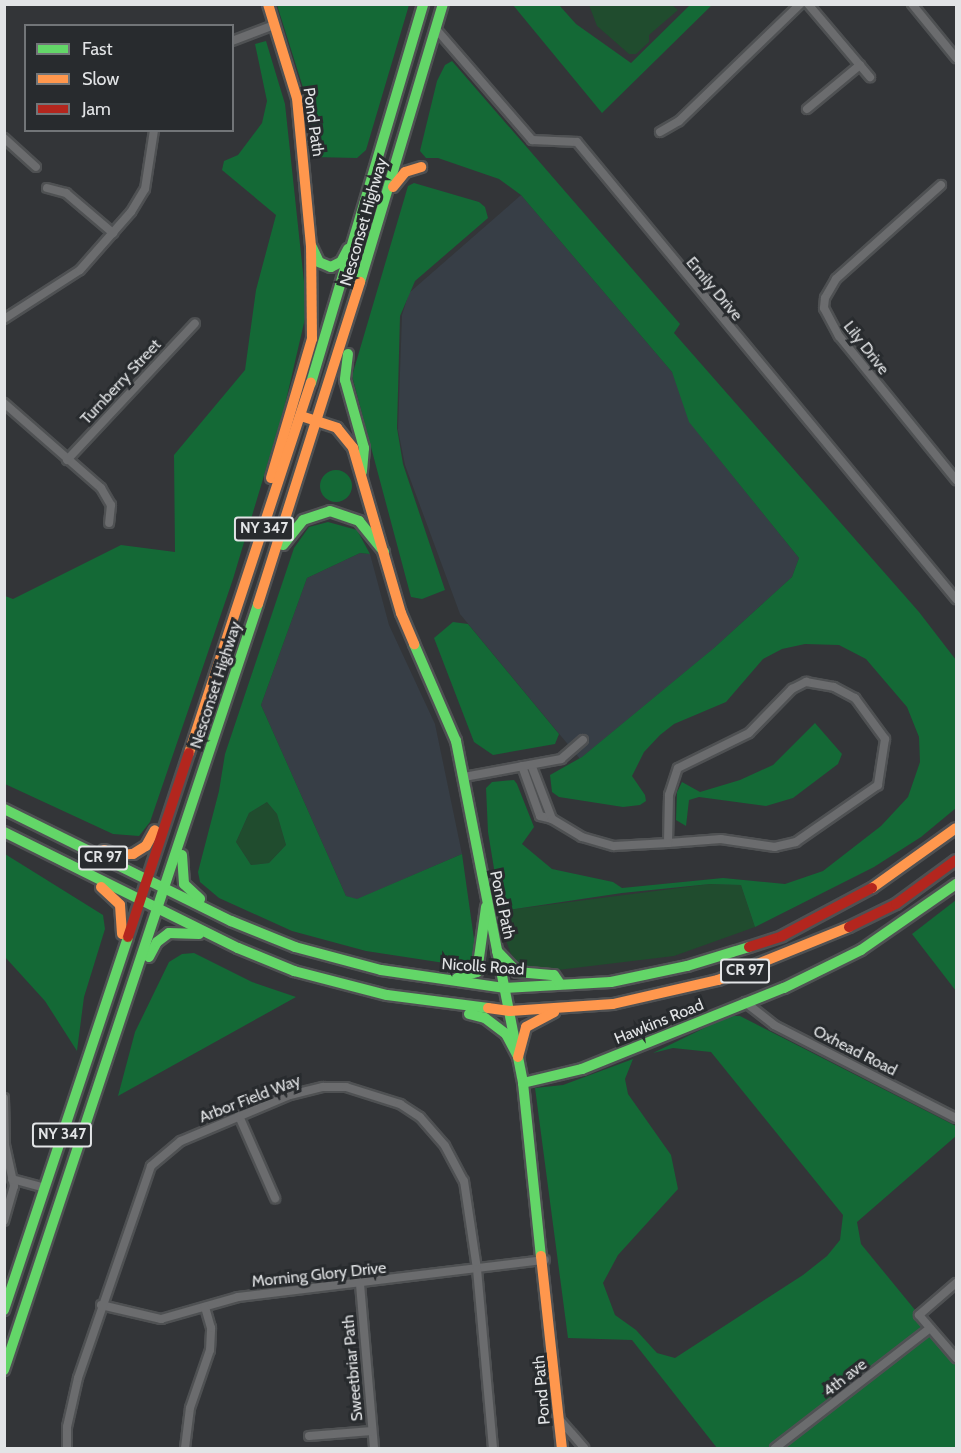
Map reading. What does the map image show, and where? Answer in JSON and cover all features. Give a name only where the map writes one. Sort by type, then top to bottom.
[{"type":"main road","name":"Pond Path","points":[[224,640],[310,350],[314,319],[312,246],[297,98],[268,4]]},
{"type":"main road","name":"Nesconset Highway","points":[[4,1310],[224,640],[301,416],[423,4]]},
{"type":"main road","name":"Nesconset Highway","points":[[4,1370],[166,889],[319,421],[443,4]]},
{"type":"main road","points":[[386,199],[405,172],[421,167],[410,156],[407,129]]},
{"type":"main road","points":[[312,246],[319,262],[335,266],[344,259],[357,231]]},
{"type":"main road","points":[[354,309],[345,375],[364,448],[362,472]]},
{"type":"main road","name":"Pond Path","points":[[301,416],[319,421],[345,434],[362,472],[401,613],[453,730],[464,777],[486,907],[510,1011],[523,1083],[545,1260],[562,1449]]},
{"type":"main road","points":[[272,562],[299,523],[330,511],[359,521],[384,552]]},
{"type":"main road","points":[[60,837],[117,855],[137,852],[151,839],[182,770]]},
{"type":"main road","name":"Nicolls Road","points":[[4,809],[231,921],[345,962],[435,979],[504,988],[611,981],[687,966],[782,936],[858,898],[957,828]]},
{"type":"main road","points":[[186,825],[180,867],[184,884],[231,921]]},
{"type":"main road","name":"CR 97","points":[[4,832],[217,938],[313,978],[433,1003],[510,1011],[613,1004],[666,994],[764,964],[896,904],[957,860]]},
{"type":"main road","points":[[68,864],[120,905],[124,921],[119,960]]},
{"type":"main road","name":"Hawkins Road","points":[[523,1083],[582,1069],[745,1002],[861,950],[957,885]]},
{"type":"main road","points":[[435,979],[470,977],[477,972],[484,950],[486,907]]},
{"type":"main road","points":[[129,999],[155,945],[165,936],[182,931],[217,938]]},
{"type":"main road","points":[[497,951],[517,972],[554,975],[560,984]]},
{"type":"main road","points":[[433,1003],[492,1022],[506,1034],[518,1057]]},
{"type":"main road","points":[[518,1057],[522,1035],[532,1021],[570,1007]]},
{"type":"street","points":[[660,132],[679,121],[800,4]]},
{"type":"street","points":[[808,4],[870,77]]},
{"type":"street","points":[[912,4],[957,58]]},
{"type":"street","points":[[234,40],[274,25]]},
{"type":"street","name":"Emily Drive","points":[[436,29],[532,140],[577,142],[957,599]]},
{"type":"street","points":[[807,109],[860,65]]},
{"type":"street","points":[[4,319],[80,270],[113,233],[145,189],[154,132]]},
{"type":"street","points":[[4,138],[36,167]]},
{"type":"street","name":"Lily Drive","points":[[941,185],[836,279],[825,298],[824,308],[839,336],[957,480]]},
{"type":"street","points":[[47,188],[66,193],[113,233]]},
{"type":"street","name":"Turnberry Street","points":[[67,460],[195,323]]},
{"type":"street","points":[[4,403],[101,488],[111,505],[109,524]]},
{"type":"street","points":[[522,766],[540,816],[552,819],[582,837],[614,846],[668,843],[721,839],[775,847],[796,842],[878,785],[885,739],[855,698],[834,687],[807,682],[792,689],[749,733],[678,768],[669,795],[668,843]]},
{"type":"street","points":[[464,777],[522,766],[532,767],[561,759],[583,740]]},
{"type":"street","points":[[532,767],[552,819]]},
{"type":"street","points":[[536,809],[546,803]]},
{"type":"street","name":"Oxhead Road","points":[[745,1002],[774,1025],[957,1118]]},
{"type":"street","name":"Arbor Field Way","points":[[67,1449],[72,1403],[101,1305],[151,1166],[172,1146],[290,1095],[323,1087],[356,1088],[409,1110],[439,1137],[458,1168],[464,1181],[477,1269],[494,1449]]},
{"type":"street","points":[[4,1098],[5,1145],[12,1179],[4,1221]]},
{"type":"street","points":[[239,1116],[275,1198]]},
{"type":"street","points":[[12,1179],[45,1188]]},
{"type":"street","name":"Morning Glory Drive","points":[[101,1305],[151,1319],[238,1298],[545,1260]]},
{"type":"street","points":[[957,1283],[919,1315],[957,1358]]},
{"type":"street","name":"Sweetbriar Path","points":[[360,1284],[374,1449]]},
{"type":"street","points":[[185,1449],[190,1408],[210,1350],[211,1328],[205,1307]]},
{"type":"street","name":"4th ave","points":[[775,1449],[930,1328]]},
{"type":"street","points":[[560,1419],[584,1449]]},
{"type":"street","points":[[309,1436],[372,1431]]},
{"type":"shaded area","points":[[521,195],[672,372],[700,435],[799,558],[792,577],[712,650],[580,759],[460,614],[405,465],[398,430],[402,315],[409,293]]},
{"type":"shaded area","points":[[360,553],[370,554],[389,625],[435,724],[462,854],[356,900],[346,896],[261,705],[307,578]]},
{"type":"green space","points":[[277,5],[409,5],[366,150],[357,158],[314,157],[305,94]]},
{"type":"green space","points":[[513,5],[559,5],[576,24],[631,63],[690,5],[712,5],[602,113]]},
{"type":"green space","points":[[589,5],[672,5],[678,10],[649,35],[649,42],[636,54],[629,54],[597,26]]},
{"type":"green space","points":[[266,41],[285,104],[307,310],[284,409],[233,579],[150,822],[139,836],[113,834],[5,784],[5,596],[13,599],[121,545],[175,552],[174,455],[245,370],[256,290],[276,215],[222,170],[224,161],[238,155],[262,123],[267,101],[255,44]]},
{"type":"green space","points":[[452,61],[680,324],[674,333],[919,612],[956,660],[956,808],[921,837],[874,867],[755,927],[741,885],[710,884],[622,893],[501,911],[488,832],[486,788],[492,782],[514,780],[517,784],[534,827],[522,844],[552,869],[613,882],[622,888],[723,878],[785,884],[823,871],[881,826],[908,797],[920,762],[919,737],[907,707],[866,659],[839,645],[805,644],[782,649],[763,659],[726,702],[674,724],[660,735],[644,752],[632,776],[645,795],[646,801],[640,805],[623,807],[559,797],[552,792],[550,775],[582,757],[714,648],[792,577],[799,558],[689,422],[672,372],[521,195],[499,179],[438,158],[426,158],[420,151],[437,81],[445,65]]},
{"type":"green space","points":[[414,183],[479,202],[485,207],[488,218],[415,281],[400,316],[397,428],[403,464],[445,590],[422,599],[411,597],[352,376],[408,186]]},
{"type":"green space","points":[[336,470],[347,475],[352,486],[347,497],[336,502],[325,497],[320,486],[325,475]]},
{"type":"green space","points":[[328,522],[357,530],[370,554],[360,553],[307,578],[261,705],[346,896],[357,899],[462,854],[476,953],[464,966],[366,951],[292,931],[219,898],[200,882],[198,872],[219,791],[225,754],[294,548],[309,527]],"holes":[[[267,802],[277,814],[286,845],[269,863],[251,865],[236,842],[249,813]]]},
{"type":"green space","points":[[453,622],[468,624],[559,734],[555,744],[493,755],[474,742],[434,638]]},
{"type":"green space","points":[[815,723],[842,754],[838,764],[793,798],[766,806],[699,797],[689,800],[686,826],[676,820],[677,792],[682,782],[700,792],[740,780],[773,765]]},
{"type":"green space","points":[[267,802],[277,814],[286,845],[269,863],[251,865],[236,842],[249,813]]},
{"type":"green space","points":[[5,854],[103,915],[105,929],[84,997],[77,1051],[45,1001],[5,957]]},
{"type":"green space","points":[[710,884],[741,885],[755,927],[674,956],[541,972],[524,969],[511,954],[507,943],[501,911]]},
{"type":"green space","points":[[956,900],[956,991],[912,934]]},
{"type":"green space","points":[[194,953],[252,982],[296,997],[118,1096],[135,1032],[169,962],[182,954]]},
{"type":"green space","points":[[729,1016],[740,1016],[956,1126],[956,1136],[857,1222],[861,1244],[956,1360],[956,1448],[717,1448],[632,1340],[568,1338],[535,1088],[563,1085],[633,1059],[625,1079],[628,1094],[671,1155],[678,1189],[618,1255],[603,1283],[615,1315],[636,1330],[657,1353],[675,1358],[803,1275],[827,1256],[840,1240],[843,1215],[711,1052],[673,1048],[653,1053]]},
{"type":"traffic: fast","points":[[311,383],[423,4]]},
{"type":"traffic: fast","points":[[360,282],[443,4]]},
{"type":"traffic: fast","points":[[312,247],[319,262],[331,267],[341,262],[348,249]]},
{"type":"traffic: fast","points":[[348,354],[345,380],[364,448],[362,472]]},
{"type":"traffic: fast","points":[[283,545],[303,520],[330,511],[359,521],[384,552]]},
{"type":"traffic: fast","points":[[4,1370],[258,604]]},
{"type":"traffic: fast","points":[[414,644],[456,741],[523,1083],[541,1256]]},
{"type":"traffic: fast","points":[[4,809],[231,921],[295,947],[381,970],[504,988],[611,982],[687,966],[749,947]]},
{"type":"traffic: fast","points":[[4,832],[238,948],[294,971],[387,995],[488,1008]]},
{"type":"traffic: fast","points":[[182,855],[184,884],[200,899]]},
{"type":"traffic: fast","points":[[523,1083],[582,1069],[784,988],[861,950],[956,884]]},
{"type":"traffic: fast","points":[[457,978],[477,972],[486,907]]},
{"type":"traffic: fast","points":[[149,957],[157,942],[169,933],[199,934]]},
{"type":"traffic: fast","points":[[4,1310],[128,937]]},
{"type":"traffic: fast","points":[[497,951],[517,972],[554,975],[560,984]]},
{"type":"traffic: fast","points":[[469,1014],[485,1018],[506,1034],[518,1057]]},
{"type":"traffic: slow","points":[[268,4],[297,98],[311,246]]},
{"type":"traffic: slow","points":[[393,187],[405,172],[421,167]]},
{"type":"traffic: slow","points":[[271,478],[312,339],[311,246]]},
{"type":"traffic: slow","points":[[258,604],[360,282]]},
{"type":"traffic: slow","points":[[189,753],[311,383]]},
{"type":"traffic: slow","points":[[301,416],[337,428],[353,448],[401,613],[414,644]]},
{"type":"traffic: slow","points":[[872,888],[956,828]]},
{"type":"traffic: slow","points":[[104,850],[117,855],[133,854],[146,846],[155,830]]},
{"type":"traffic: slow","points":[[101,887],[120,905],[122,934]]},
{"type":"traffic: slow","points":[[488,1008],[510,1011],[613,1004],[718,980],[849,927]]},
{"type":"traffic: slow","points":[[518,1057],[526,1027],[554,1012]]},
{"type":"traffic: slow","points":[[541,1256],[562,1448]]},
{"type":"traffic: jam","points":[[128,937],[189,753]]},
{"type":"traffic: jam","points":[[849,927],[896,904],[956,860]]},
{"type":"traffic: jam","points":[[749,947],[782,936],[872,888]]}]
